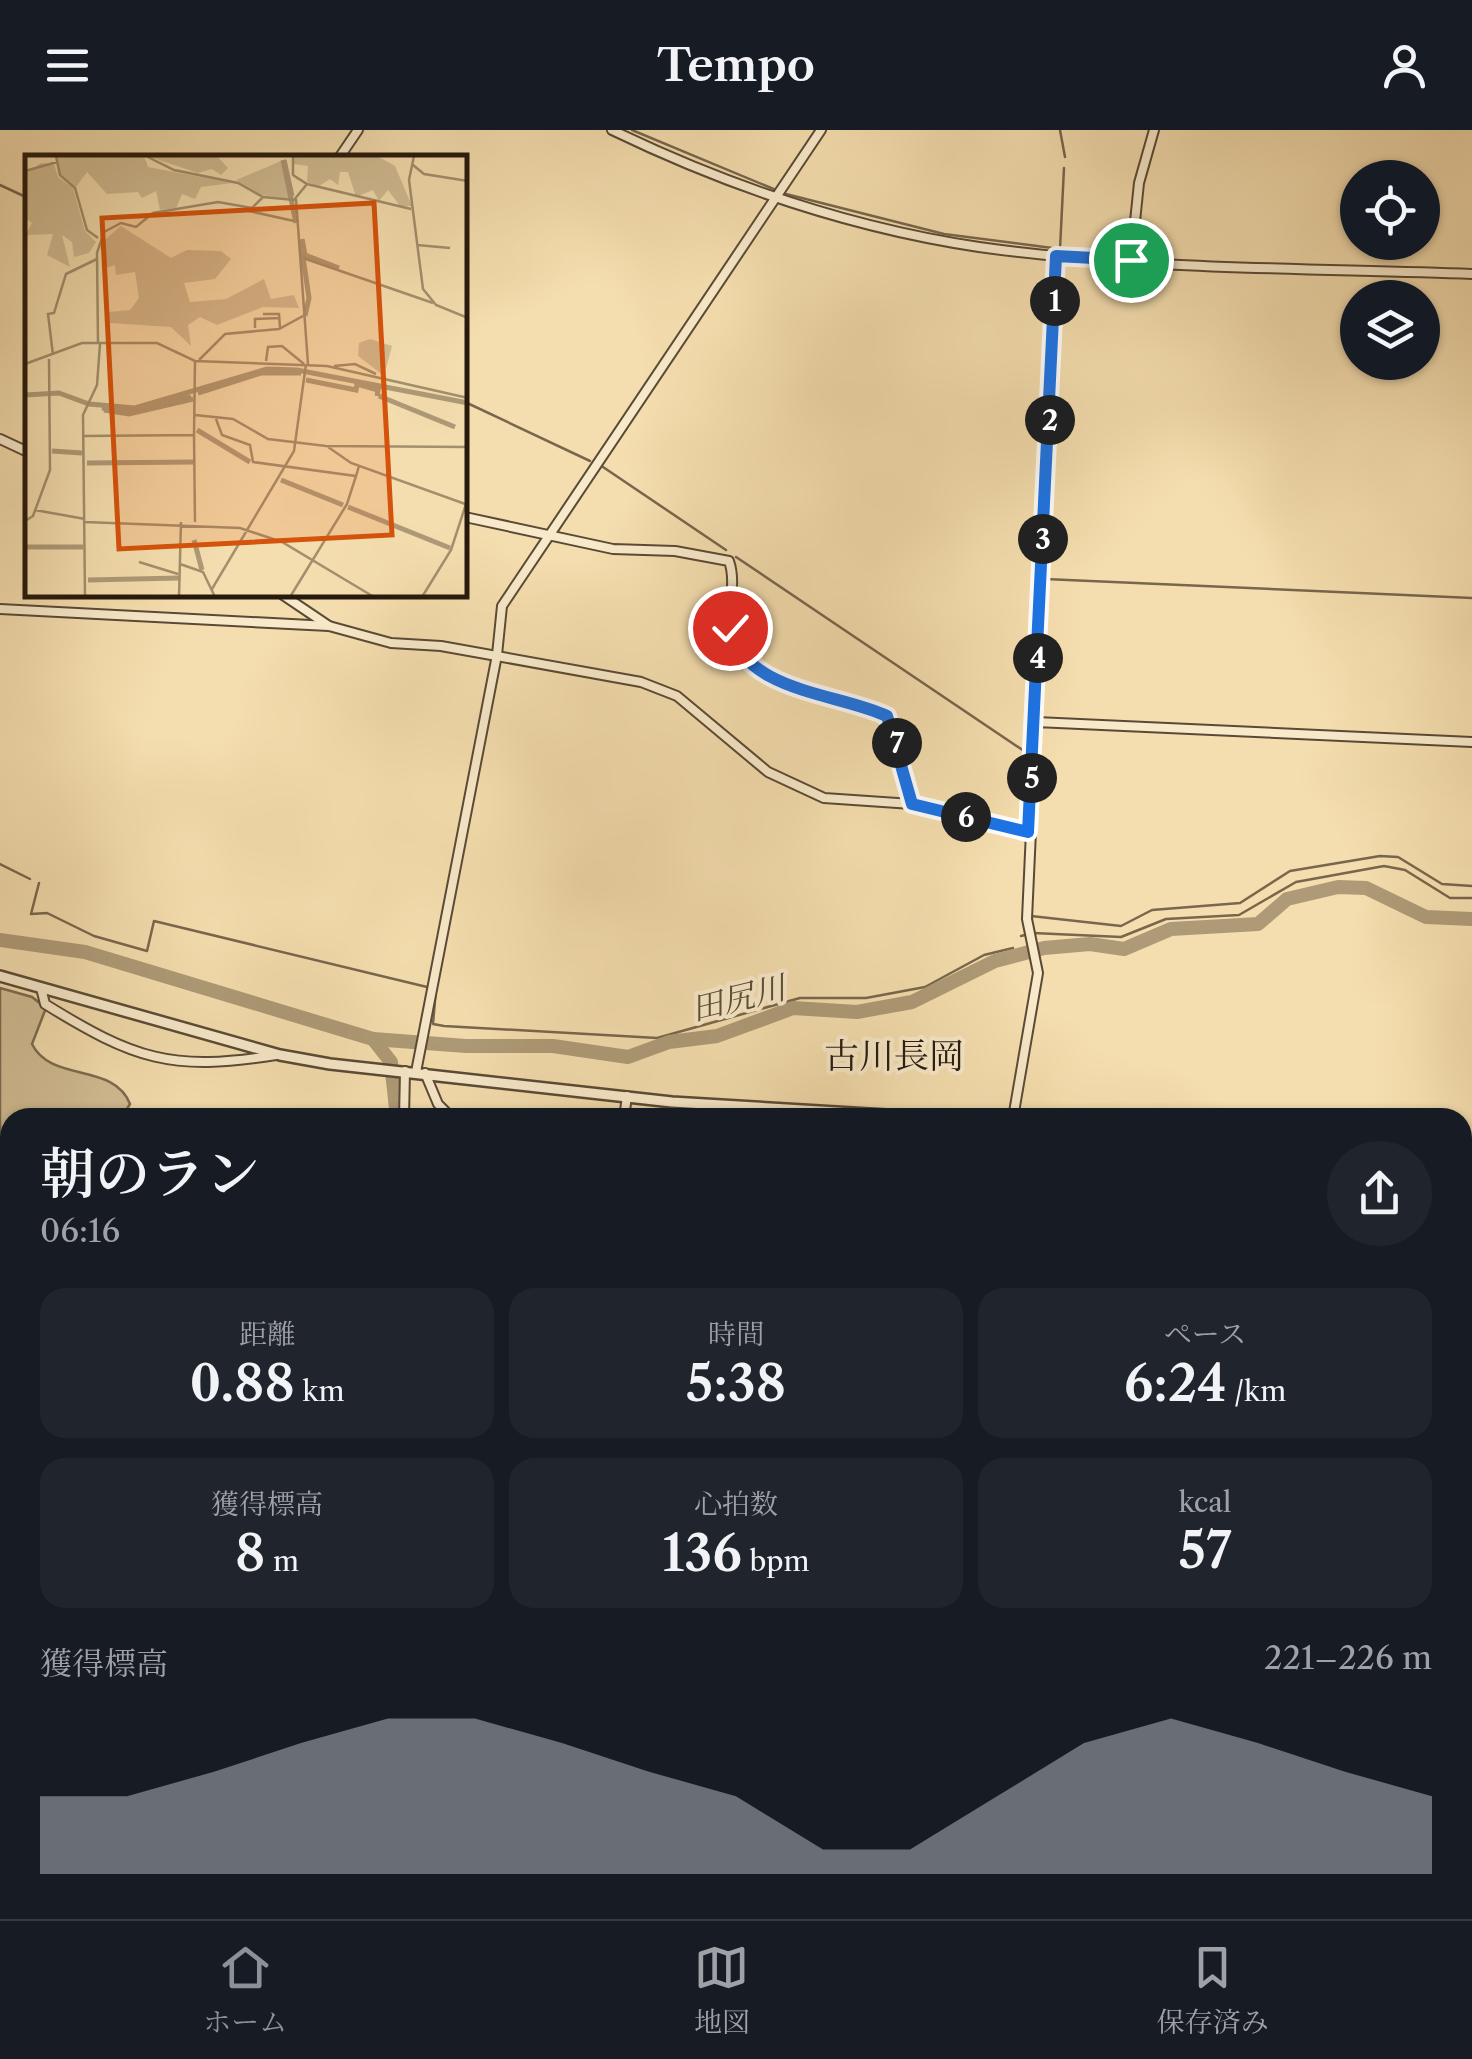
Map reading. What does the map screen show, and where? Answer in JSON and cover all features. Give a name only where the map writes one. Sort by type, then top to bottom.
[{"type":"street","points":[[341,155],[358,130]]},
{"type":"street","points":[[612,130],[775,196],[916,235],[1056,256],[1472,274]]},
{"type":"street","points":[[406,1108],[497,655],[502,606],[821,130]]},
{"type":"street","points":[[1131,260],[1139,183],[1154,130]]},
{"type":"street","points":[[1015,1108],[1035,1010],[1036,960],[1027,918],[1028,832],[1056,256]]},
{"type":"street","points":[[0,439],[25,451]]},
{"type":"street","points":[[468,518],[612,548],[675,551],[729,562],[734,603],[730,628],[737,651],[772,677],[887,716],[912,804]]},
{"type":"street","points":[[288,598],[330,626]]},
{"type":"street","points":[[0,609],[330,626],[392,643],[497,655],[642,682],[677,696],[768,772],[824,798],[912,804],[1028,832]]},
{"type":"street","points":[[1036,722],[1472,742]]},
{"type":"street","points":[[0,976],[280,1055],[627,1096],[796,1108]]},
{"type":"street","points":[[41,988],[45,1004],[83,1028],[151,1059],[190,1064],[280,1055]]},
{"type":"street","points":[[412,1072],[442,1108]]},
{"type":"street","points":[[625,1108],[627,1096]]},
{"type":"shaded area","points":[[0,988],[32,997],[46,1008],[32,1044],[41,1056],[53,1064],[111,1082],[130,1104],[128,1108],[0,1108]]},
{"type":"waterway","points":[[632,130],[776,190]]},
{"type":"waterway","points":[[1060,130],[1065,157]]},
{"type":"waterway","points":[[786,194],[944,234],[1060,249],[1064,168]]},
{"type":"waterway","points":[[0,185],[25,197]]},
{"type":"waterway","points":[[468,403],[590,461]]},
{"type":"waterway","points":[[603,467],[726,550]]},
{"type":"waterway","points":[[736,557],[1027,753]]},
{"type":"waterway","points":[[1045,579],[1472,598]]},
{"type":"waterway","points":[[1040,717],[1041,693]]},
{"type":"waterway","points":[[1040,727],[1031,916],[1121,926],[1152,910],[1240,903],[1290,871],[1380,856],[1398,857],[1442,884],[1472,886]]},
{"type":"waterway","points":[[0,864],[30,879]]},
{"type":"waterway","points":[[1033,933],[1121,937],[1166,919],[1239,915],[1296,882],[1384,866],[1405,870],[1450,898],[1472,898]]},
{"type":"waterway","points":[[39,883],[31,914],[47,913],[94,936],[147,951],[154,921],[427,987]]},
{"type":"waterway","name":"田尻川","points":[[0,940],[85,952],[373,1039],[466,1046],[553,1046],[628,1057],[669,1042],[717,1036],[793,1008],[857,1012],[912,1002],[995,961],[1044,948],[1090,944],[1124,949],[1171,929],[1258,924],[1287,899],[1338,887],[1366,888],[1426,917],[1472,919]]},
{"type":"waterway","points":[[1021,936],[1025,935]]},
{"type":"waterway","points":[[436,989],[433,1024],[657,1038],[800,998],[866,998],[925,987],[984,955],[1013,948]]},
{"type":"waterway","points":[[373,1039],[391,1062],[396,1108]]},
{"type":"district","name":"古川長岡","points":[[894,1055]]},
{"type":"route","points":[[730,628],[737,651],[772,677],[887,716],[892,722],[912,804],[1028,832],[1056,256],[1131,260]]}]
